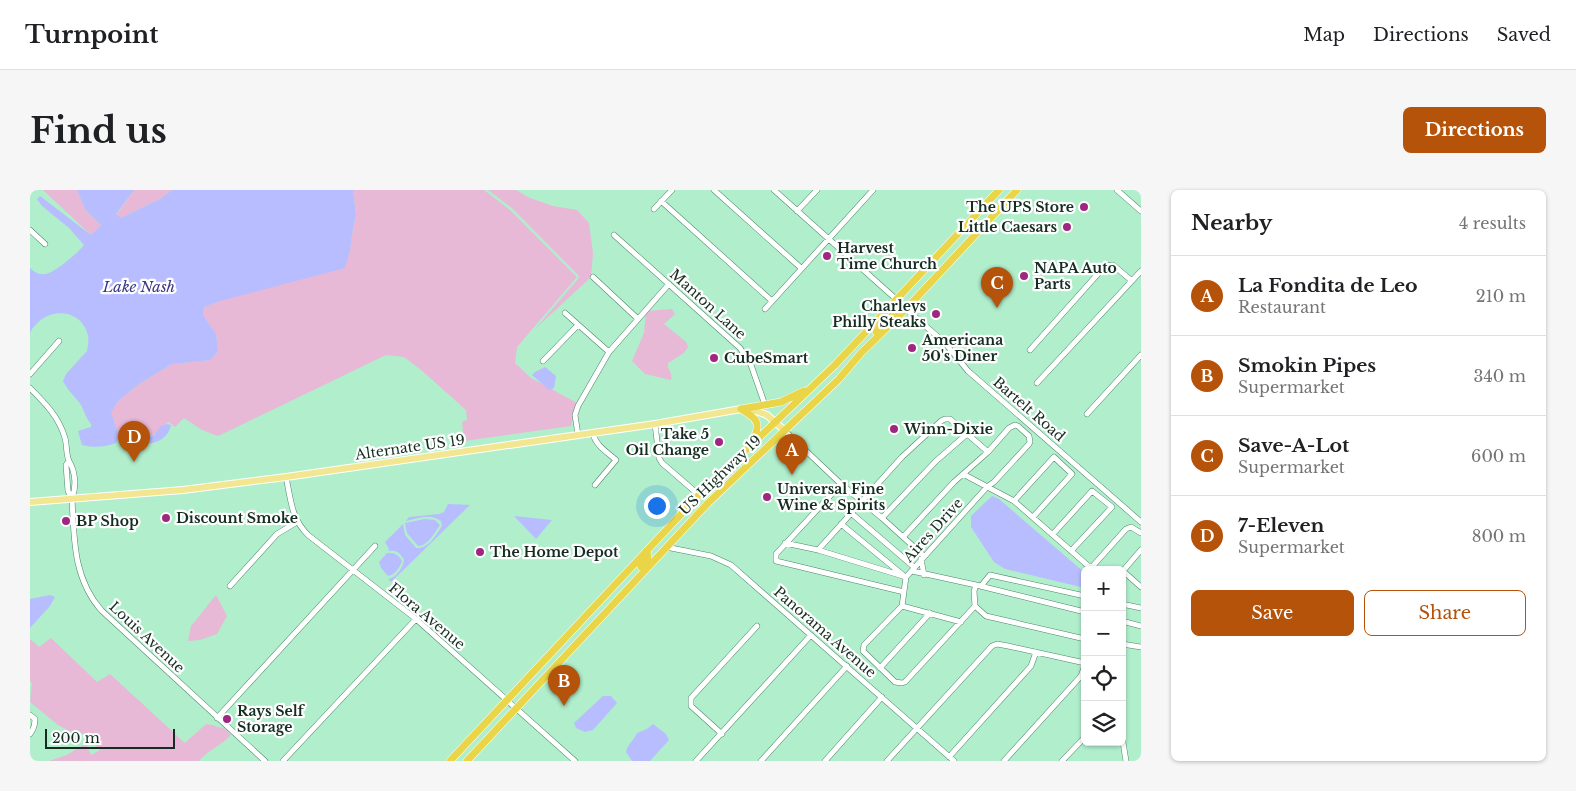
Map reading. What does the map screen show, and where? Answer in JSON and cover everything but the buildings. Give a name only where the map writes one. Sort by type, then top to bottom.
[{"type":"highway","name":"US Highway 19","points":[[450,761],[710,483],[812,388],[999,190]]},
{"type":"highway","name":"US Highway 19","points":[[466,761],[725,485],[839,379],[861,353],[906,309],[1017,190]]},
{"type":"highway","points":[[861,353],[876,332],[893,314],[897,300]]},
{"type":"highway","points":[[741,410],[786,400],[812,388]]},
{"type":"highway","points":[[741,410],[752,416],[758,425],[751,445]]},
{"type":"highway","points":[[666,547],[664,544],[666,536],[696,503],[710,483]]},
{"type":"highway","points":[[624,592],[629,580],[648,559],[646,551]]},
{"type":"main road","name":"Alternate US 19","points":[[30,502],[183,490],[286,477],[578,436],[741,410],[763,413],[784,430]]},
{"type":"street","points":[[654,209],[672,190]]},
{"type":"street","points":[[714,190],[800,268]]},
{"type":"street","points":[[774,190],[897,300]]},
{"type":"street","points":[[797,212],[817,190]]},
{"type":"street","points":[[765,308],[873,190]]},
{"type":"street","points":[[1118,190],[1141,210]]},
{"type":"street","points":[[661,202],[772,301]]},
{"type":"street","points":[[30,230],[45,244]]},
{"type":"street","name":"Manton Lane","points":[[614,235],[745,354],[751,364],[765,405]]},
{"type":"street","points":[[1030,350],[1105,266],[1113,265],[1132,281]]},
{"type":"street","points":[[1037,383],[1141,271]]},
{"type":"street","points":[[593,277],[638,319]]},
{"type":"street","points":[[578,436],[575,415],[578,406],[609,352],[669,284]]},
{"type":"street","name":"Bartelt Road","points":[[906,309],[944,343],[968,371],[1141,522]]},
{"type":"street","points":[[565,313],[609,352]]},
{"type":"street","points":[[543,361],[578,325]]},
{"type":"street","points":[[30,374],[59,341]]},
{"type":"street","points":[[1087,414],[1141,355]]},
{"type":"street","name":"Louis Avenue","points":[[30,388],[44,401],[58,420],[66,441],[69,461],[73,464],[75,490],[72,498],[77,563],[89,594],[100,609],[216,718],[265,761]]},
{"type":"street","points":[[818,550],[902,456],[941,421],[945,418],[950,419],[988,452],[963,474],[902,537]]},
{"type":"street","points":[[655,424],[659,458],[662,463],[699,495]]},
{"type":"street","name":"Aires Drive","points":[[902,606],[906,577],[987,487],[994,482],[1029,444],[1029,436],[1018,426],[1012,426],[988,452]]},
{"type":"street","points":[[784,430],[841,484],[902,537],[922,558],[924,575]]},
{"type":"street","points":[[593,433],[594,440],[616,460],[595,485]]},
{"type":"street","points":[[882,518],[936,461],[967,434]]},
{"type":"street","points":[[1014,501],[1054,457],[1072,474],[1033,517]]},
{"type":"street","points":[[963,474],[1014,501],[1088,566]]},
{"type":"street","name":"Flora Avenue","points":[[286,477],[294,516],[308,535],[416,618],[575,761]]},
{"type":"street","points":[[841,484],[776,554],[775,559],[778,563],[904,592]]},
{"type":"street","points":[[1053,534],[1092,491],[1112,508],[1071,551]]},
{"type":"street","points":[[851,513],[913,569],[924,575],[978,585],[1081,611]]},
{"type":"street","points":[[230,586],[278,534],[297,522]]},
{"type":"street","points":[[841,524],[906,577]]},
{"type":"street","points":[[1095,566],[1126,529],[1132,527],[1141,533]]},
{"type":"street","points":[[785,544],[818,550],[906,577]]},
{"type":"street","points":[[216,718],[375,546]]},
{"type":"street","name":"Panorama Avenue","points":[[666,547],[711,556],[731,566],[954,761]]},
{"type":"street","points":[[1126,567],[1141,550]]},
{"type":"street","points":[[1126,574],[1141,587]]},
{"type":"street","points":[[1081,595],[990,575],[974,591],[975,606],[986,616],[1081,638]]},
{"type":"street","points":[[1126,605],[1141,608]]},
{"type":"street","points":[[961,622],[902,606],[864,645],[864,653],[895,682],[905,682],[961,622],[975,606]]},
{"type":"street","points":[[880,668],[930,613]]},
{"type":"street","points":[[283,761],[416,618]]},
{"type":"street","points":[[1126,622],[1141,626]]},
{"type":"street","points":[[722,734],[692,706],[691,698],[757,626]]},
{"type":"street","points":[[696,761],[811,635]]},
{"type":"street","points":[[888,761],[916,727],[992,646],[997,644],[1008,646],[1081,663]]},
{"type":"street","points":[[1126,645],[1141,648]]},
{"type":"street","points":[[949,757],[1032,666],[1036,652]]},
{"type":"street","points":[[761,761],[847,666]]},
{"type":"street","points":[[1004,761],[1081,676]]},
{"type":"street","points":[[825,761],[882,697]]},
{"type":"street","points":[[30,715],[35,719],[35,725],[30,734]]},
{"type":"street","points":[[1062,761],[1081,740]]},
{"type":"street","points":[[1124,746],[1126,761]]},
{"type":"shaded area","points":[[43,190],[77,190],[85,209],[101,225],[91,235]]},
{"type":"shaded area","points":[[134,190],[172,190],[160,199],[121,218],[116,215]]},
{"type":"shaded area","points":[[353,190],[484,190],[510,210],[577,277],[517,347],[515,363],[531,378],[577,403],[571,426],[464,441],[462,422],[467,420],[466,410],[404,357],[386,355],[218,436],[202,430],[184,418],[175,427],[169,422],[155,434],[135,442],[119,437],[110,412],[119,400],[139,384],[172,364],[209,360],[218,351],[216,334],[203,315],[204,307],[350,250],[356,215]]},
{"type":"shaded area","points":[[488,190],[516,190],[530,198],[553,206],[577,210],[589,223],[593,253],[591,277],[535,329],[579,276],[512,208]]},
{"type":"shaded area","points":[[672,309],[675,314],[664,324],[686,342],[688,347],[684,353],[668,363],[671,380],[645,374],[632,361],[644,333],[646,311]]},
{"type":"shaded area","points":[[216,595],[227,616],[217,634],[200,640],[188,641],[191,626]]},
{"type":"shaded area","points":[[51,638],[97,682],[110,674],[185,743],[206,724],[224,728],[231,735],[199,761],[49,761],[67,755],[86,743],[91,755],[100,750],[78,730],[71,732],[58,725],[30,702],[32,683],[30,681],[30,639],[39,647]]},
{"type":"water","name":"Lake Nash","points":[[77,190],[134,190],[116,214],[121,218],[160,199],[172,190],[353,190],[356,215],[345,268],[220,301],[204,307],[203,315],[216,334],[218,351],[210,360],[172,364],[139,384],[119,400],[111,412],[119,437],[116,443],[91,447],[82,445],[78,431],[91,427],[91,424],[79,402],[63,381],[66,374],[87,351],[88,335],[84,326],[70,315],[61,313],[43,318],[30,333],[30,268],[38,274],[49,273],[67,261],[84,245],[69,228],[42,206],[37,199],[40,196],[91,235],[101,225],[85,209]]},
{"type":"water","points":[[545,367],[556,376],[554,388],[549,390],[532,375]]},
{"type":"water","points":[[171,425],[169,431],[162,439],[147,444],[136,442],[154,435],[161,426]]},
{"type":"water","points":[[992,496],[999,499],[1081,570],[1081,587],[1005,569],[994,562],[971,527],[971,516]]},
{"type":"water","points":[[448,504],[470,505],[391,582],[388,579],[394,577],[399,572],[404,560],[398,552],[388,551],[389,549],[385,542],[403,524],[405,535],[416,548],[425,546],[432,541],[442,526],[441,521],[428,517],[406,521],[409,517],[444,512]]},
{"type":"water","points":[[514,516],[552,520],[536,539]]},
{"type":"water","points":[[425,519],[435,520],[440,525],[428,541],[418,546],[407,533],[405,523]]},
{"type":"water","points":[[387,553],[396,554],[402,561],[397,570],[388,576],[381,568],[379,562]]},
{"type":"water","points":[[50,595],[55,597],[50,606],[30,628],[30,599]]},
{"type":"water","points":[[603,696],[611,696],[617,703],[593,730],[585,732],[576,728],[574,723]]},
{"type":"water","points":[[653,724],[666,734],[669,740],[650,761],[632,761],[626,752],[628,747],[637,733]]},
{"type":"place","name":"The UPS Store","points":[[1084,207]]},
{"type":"place","name":"Little Caesars","points":[[1067,227]]},
{"type":"place","name":"Harvest Time Church","points":[[827,256]]},
{"type":"place","name":"NAPA Auto Parts","points":[[1024,276]]},
{"type":"place","name":"Save-A-Lot","points":[[997,308]]},
{"type":"place","name":"Charleys Philly Steaks","points":[[936,314]]},
{"type":"place","name":"Americana 50's Diner","points":[[912,348]]},
{"type":"place","name":"CubeSmart","points":[[714,358]]},
{"type":"place","name":"Winn-Dixie","points":[[894,429]]},
{"type":"place","name":"Take 5 Oil Change","points":[[719,442]]},
{"type":"place","name":"7-Eleven","points":[[134,462]]},
{"type":"place","name":"La Fondita de Leo","points":[[792,475]]},
{"type":"place","name":"Universal Fine Wine & Spirits","points":[[767,497]]},
{"type":"place","name":"Discount Smoke","points":[[166,518]]},
{"type":"place","name":"BP Shop","points":[[66,521]]},
{"type":"place","name":"The Home Depot","points":[[480,552]]},
{"type":"place","name":"Smokin Pipes","points":[[564,706]]},
{"type":"place","name":"Rays Self Storage","points":[[227,719]]}]
